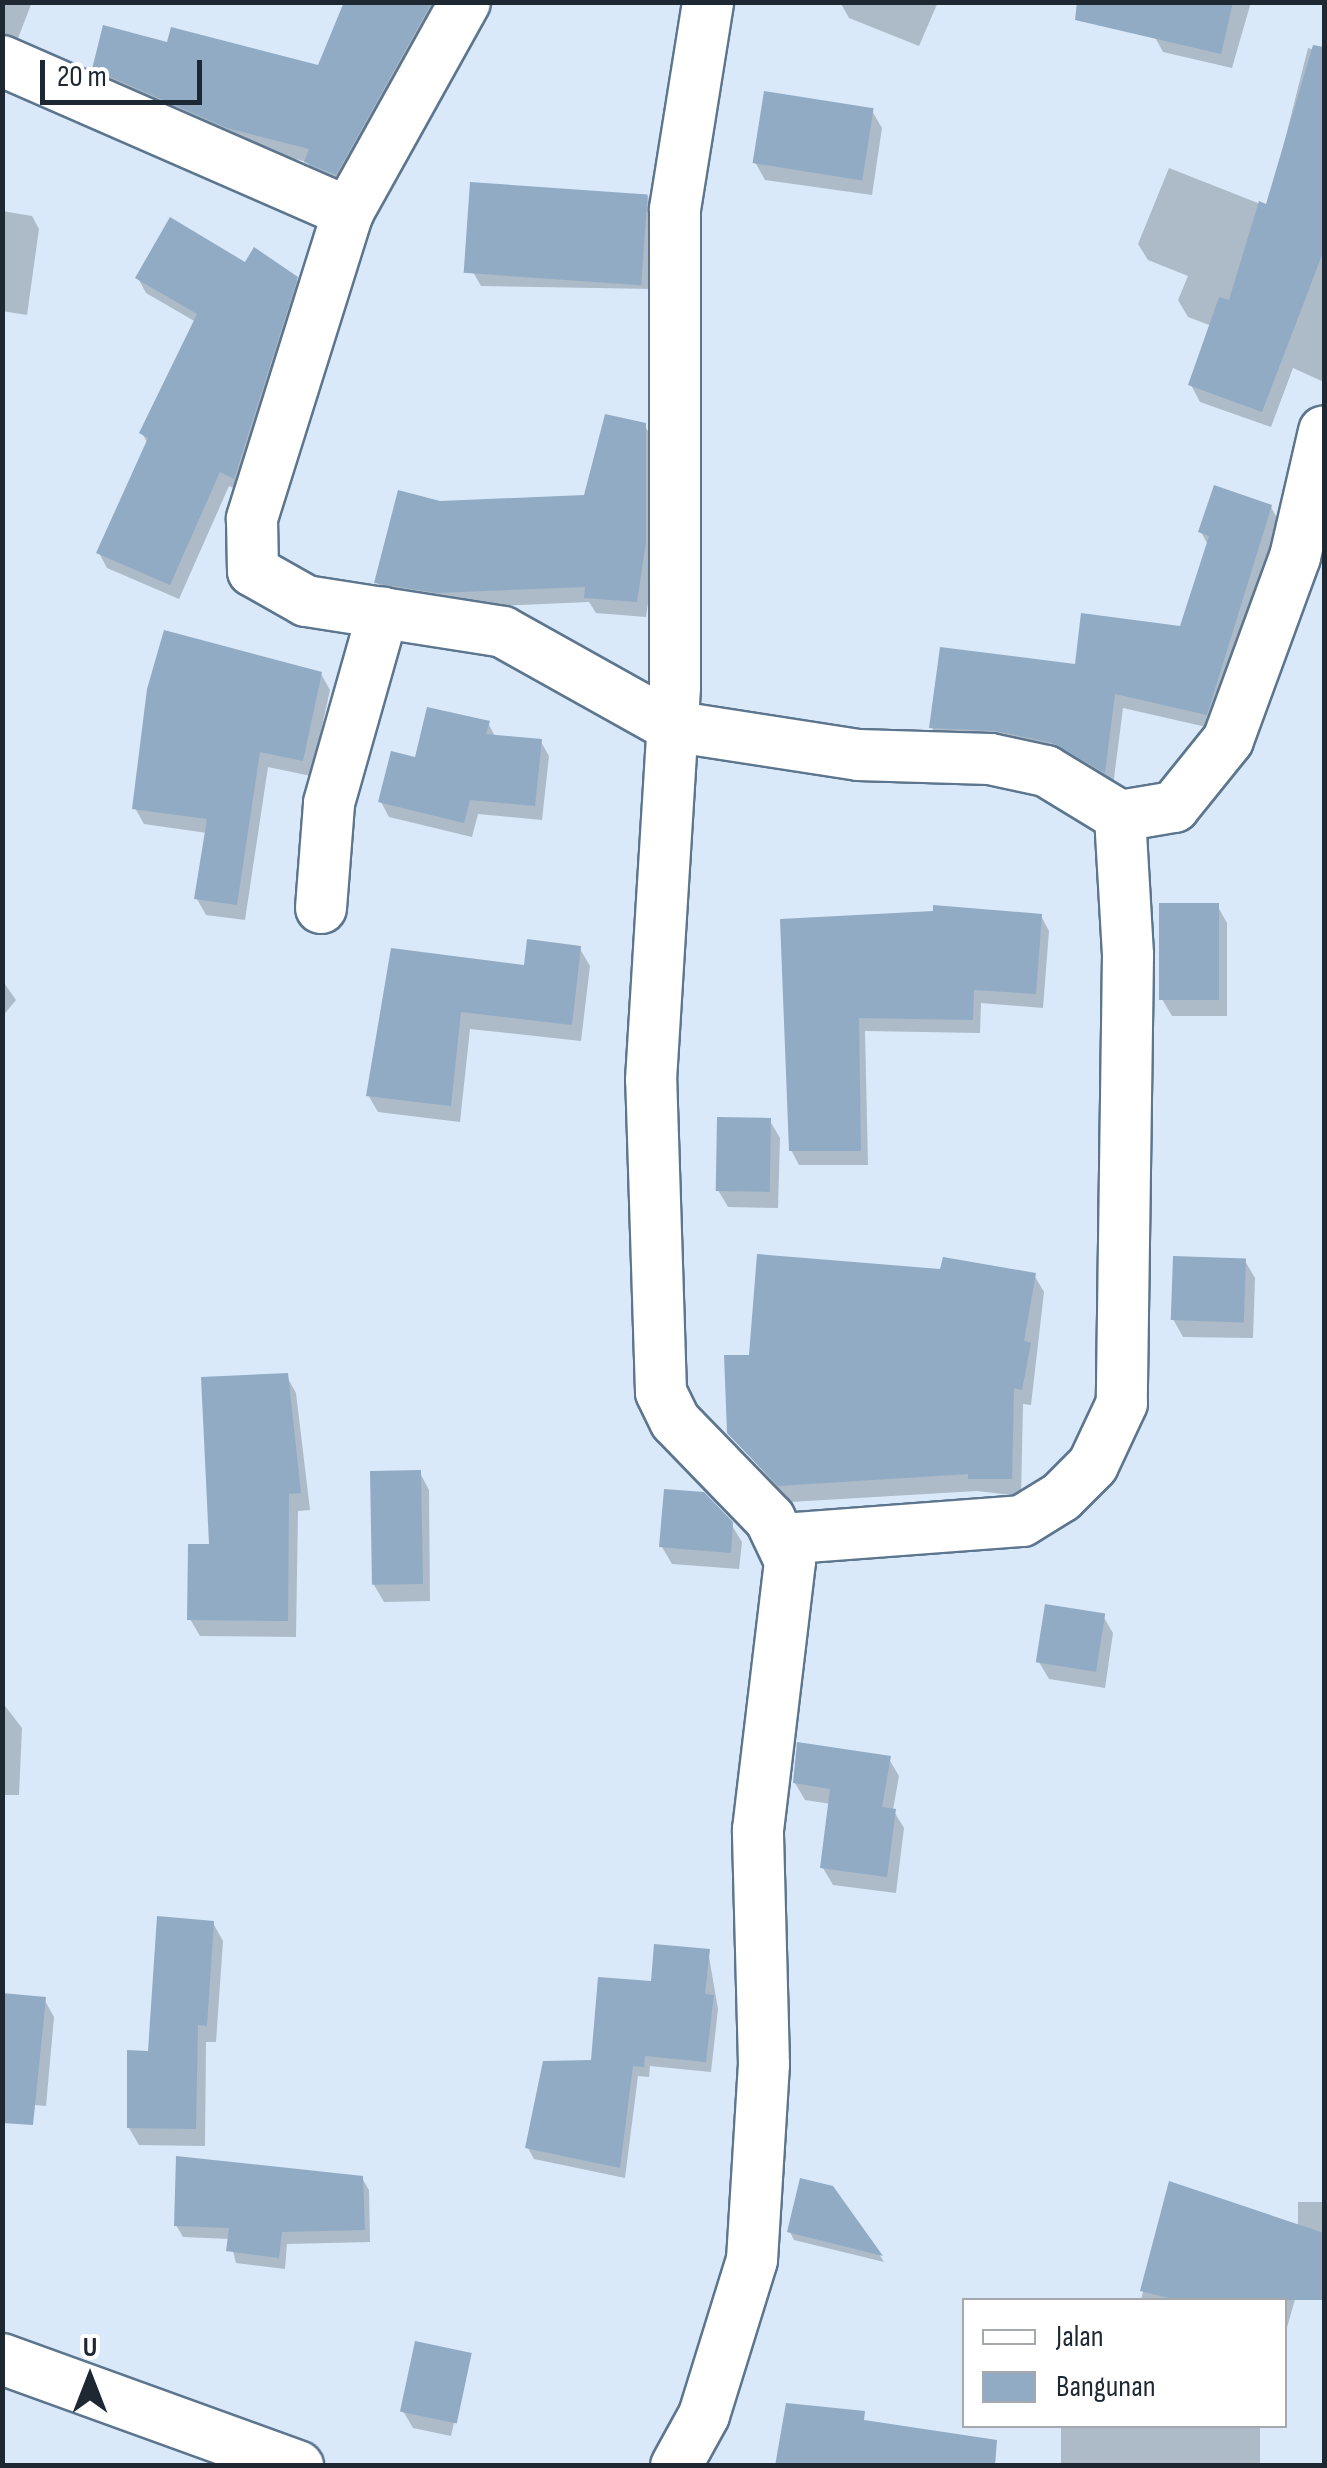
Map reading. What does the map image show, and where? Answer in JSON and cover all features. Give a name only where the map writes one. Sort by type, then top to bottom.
[{"type":"street","points":[[465,2],[348,212],[252,519],[253,571],[306,601],[503,632],[671,726],[858,756],[990,759],[1046,771],[1120,816],[1174,807],[1228,740],[1295,557],[1324,431]]},
{"type":"street","points":[[676,2466],[704,2415],[752,2260],[764,2064],[758,1830],[790,1561],[782,1539],[676,1422],[661,1392],[651,1080],[671,726],[676,209],[708,2]]},
{"type":"street","points":[[2,60],[348,212]]},
{"type":"street","points":[[321,908],[328,804],[383,612]]},
{"type":"street","points":[[782,1539],[1022,1521],[1061,1496],[1093,1465],[1122,1403],[1128,956],[1120,816]]},
{"type":"street","points":[[2,2359],[298,2466]]},
{"type":"building","points":[[344,2],[432,2],[336,175],[304,162],[309,149],[227,128],[92,69],[103,25],[167,42],[171,27],[318,65]]},
{"type":"building","points":[[1077,2],[1233,2],[1221,54],[1075,20]]},
{"type":"building","points":[[1313,45],[1324,47],[1324,250],[1262,412],[1188,385],[1219,297],[1229,300],[1259,201],[1266,204]]},
{"type":"building","points":[[764,91],[874,108],[862,180],[753,163]]},
{"type":"building","points":[[470,182],[648,194],[641,285],[464,273]]},
{"type":"building","points":[[170,217],[245,262],[254,247],[298,277],[234,479],[220,472],[170,585],[96,553],[148,438],[139,433],[197,314],[135,278]]},
{"type":"building","points":[[605,414],[646,423],[646,542],[637,602],[584,598],[585,587],[437,593],[374,583],[398,490],[440,501],[584,495]]},
{"type":"building","points":[[1214,485],[1272,505],[1207,715],[1115,694],[1105,773],[1052,743],[996,731],[929,728],[940,647],[1075,664],[1081,613],[1180,626],[1209,536],[1198,532]]},
{"type":"building","points":[[164,630],[322,672],[303,761],[260,752],[237,905],[194,899],[207,819],[132,809],[147,689]]},
{"type":"building","points":[[427,707],[490,721],[486,734],[542,739],[535,806],[470,800],[464,823],[378,802],[391,751],[415,757]]},
{"type":"building","points":[[1159,903],[1219,903],[1219,1000],[1159,1000]]},
{"type":"building","points":[[933,905],[1042,914],[1036,994],[974,990],[973,1020],[859,1018],[861,1151],[789,1151],[780,919],[933,911]]},
{"type":"building","points":[[527,939],[581,946],[572,1025],[461,1012],[451,1106],[366,1096],[391,948],[524,965]]},
{"type":"building","points":[[717,1117],[771,1118],[770,1192],[716,1191]]},
{"type":"building","points":[[757,1254],[940,1269],[943,1257],[1036,1273],[1024,1341],[1031,1343],[1022,1390],[1014,1388],[1012,1479],[968,1479],[968,1474],[778,1486],[727,1433],[724,1355],[749,1355]]},
{"type":"building","points":[[1173,1256],[1246,1259],[1244,1323],[1171,1320]]},
{"type":"building","points":[[288,1373],[301,1493],[289,1494],[288,1621],[187,1620],[188,1544],[209,1544],[201,1377]]},
{"type":"building","points":[[421,1470],[423,1584],[372,1585],[370,1471]]},
{"type":"building","points":[[664,1489],[704,1492],[733,1522],[731,1553],[659,1547]]},
{"type":"building","points":[[1045,1604],[1105,1614],[1096,1672],[1036,1662]]},
{"type":"building","points":[[797,1742],[891,1756],[882,1807],[896,1809],[887,1877],[820,1868],[830,1789],[793,1783]]},
{"type":"building","points":[[157,1916],[214,1921],[207,2026],[198,2025],[196,2129],[127,2128],[127,2050],[148,2051]]},
{"type":"building","points":[[654,1944],[710,1949],[705,1994],[714,1995],[706,2062],[645,2056],[644,2067],[633,2066],[620,2168],[525,2148],[543,2061],[591,2060],[598,1977],[651,1981]]},
{"type":"building","points":[[2,1993],[46,1997],[33,2125],[2,2123]]},
{"type":"building","points":[[176,2156],[363,2176],[365,2230],[282,2232],[279,2258],[226,2251],[229,2228],[174,2226]]},
{"type":"building","points":[[800,2178],[833,2186],[883,2256],[787,2232]]},
{"type":"building","points":[[1169,2181],[1324,2233],[1324,2300],[1169,2298],[1140,2291]]},
{"type":"building","points":[[415,2341],[472,2353],[457,2423],[400,2411]]},
{"type":"building","points":[[786,2403],[865,2411],[864,2420],[997,2440],[995,2466],[775,2466]]}]
